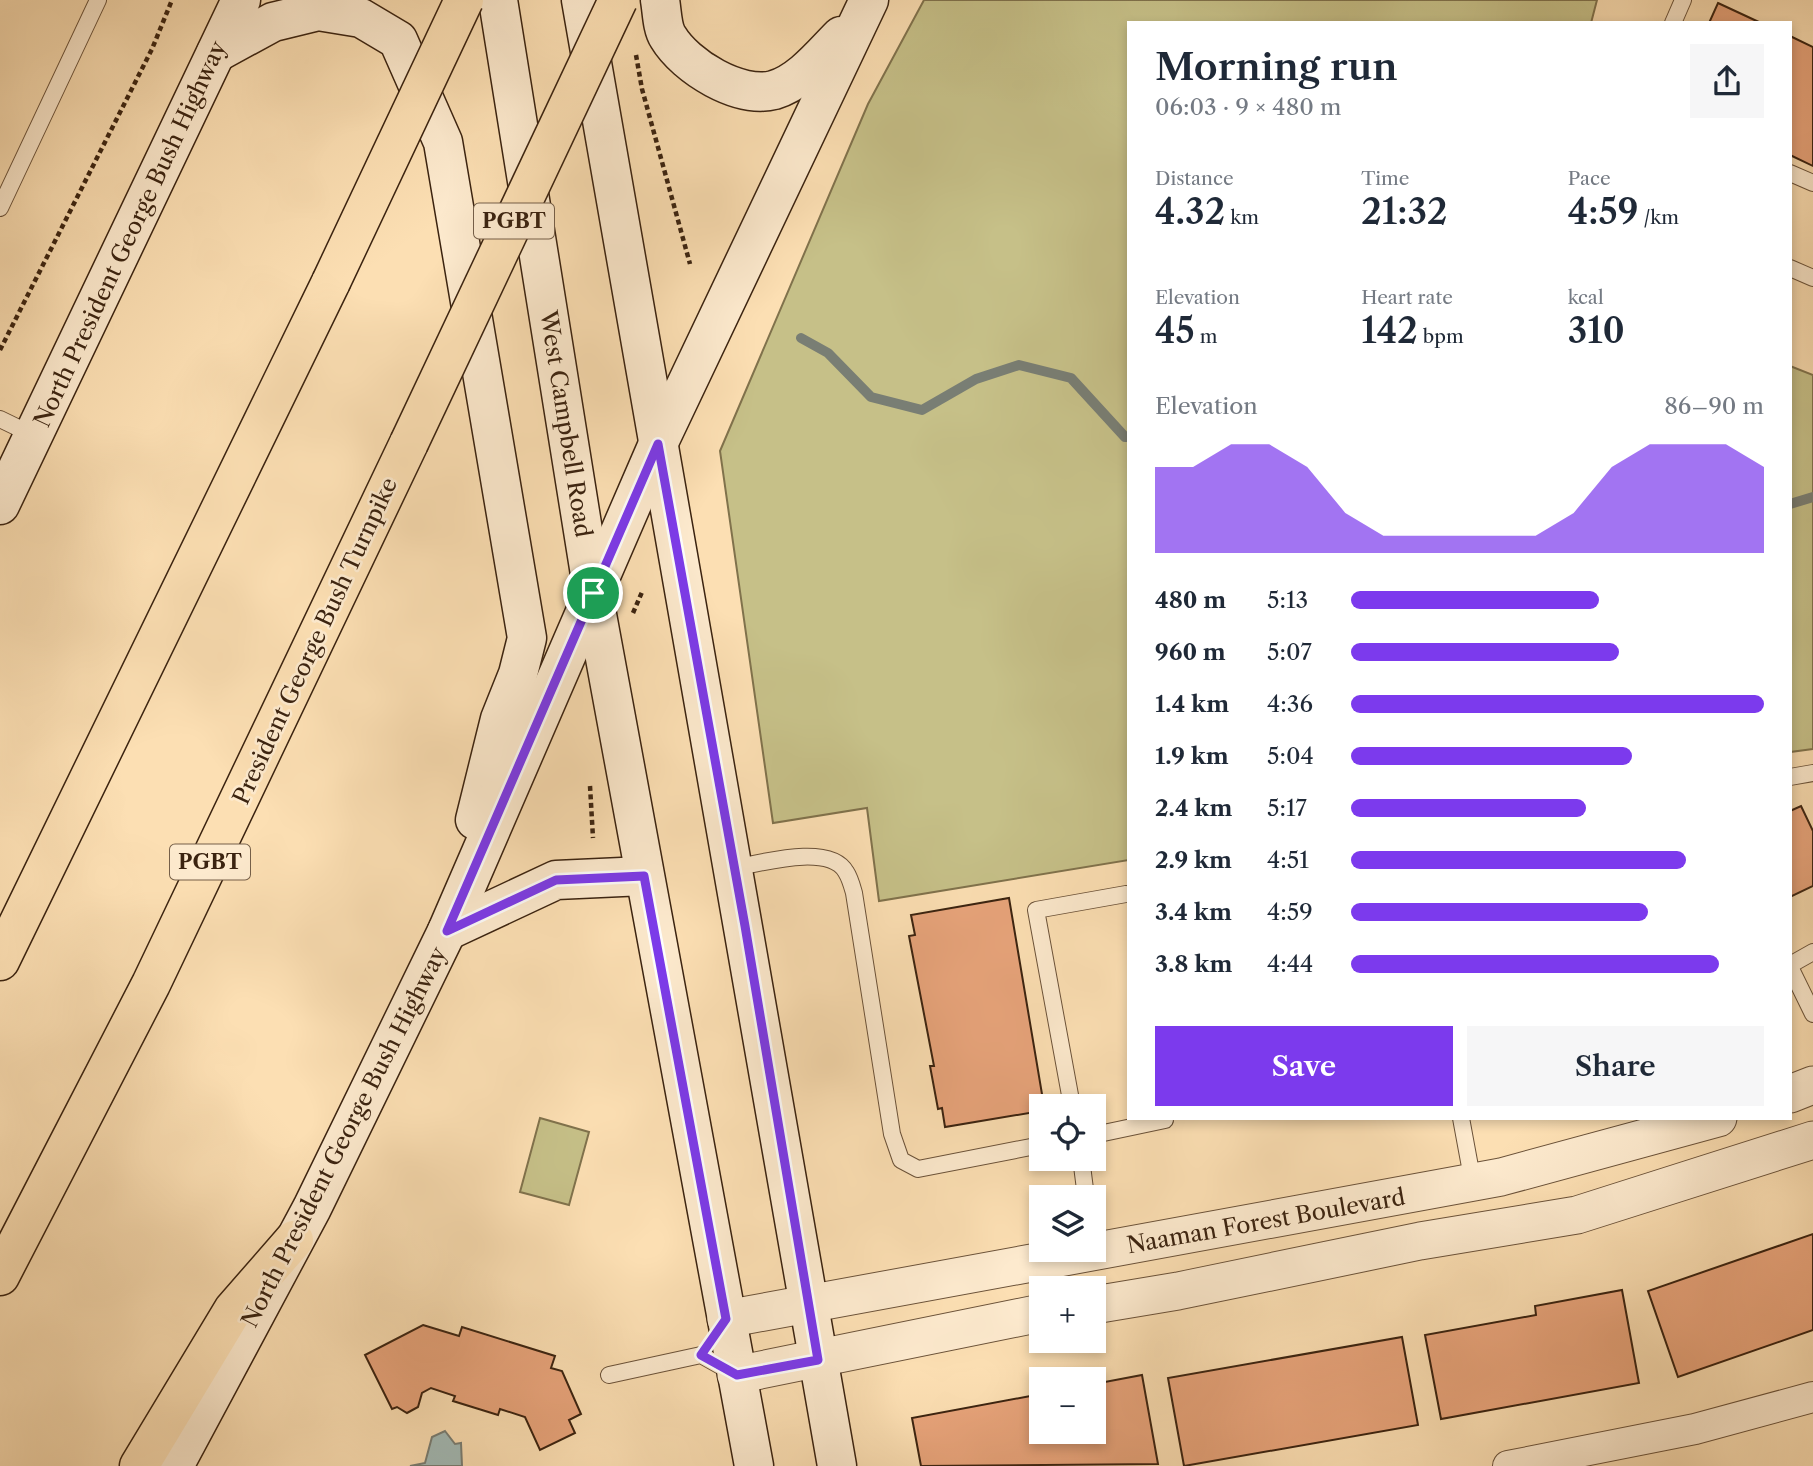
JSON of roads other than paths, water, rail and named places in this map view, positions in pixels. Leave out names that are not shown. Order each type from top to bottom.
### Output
[{"type":"highway","points":[[0,961],[331,282],[464,0]]},
{"type":"highway","name":"President George Bush Turnpike","points":[[0,1276],[157,972],[618,0]]},
{"type":"highway","points":[[139,1466],[233,1310],[294,1240]]},
{"type":"main road","name":"North President George Bush Highway","points":[[0,505],[241,0]]},
{"type":"main road","name":"West Campbell Road","points":[[498,0],[593,593],[754,1466]]},
{"type":"main road","points":[[581,0],[745,926],[807,1306],[837,1466]]},
{"type":"main road","points":[[660,0],[666,36],[709,77],[736,88],[774,90],[806,72],[866,6]]},
{"type":"main road","name":"North President George Bush Highway","points":[[174,1466],[294,1240],[447,931],[658,444],[866,6]]},
{"type":"main road","points":[[216,53],[273,22],[295,16],[317,11],[360,18],[398,40],[443,142],[527,638],[518,674],[500,719],[447,931]]},
{"type":"main road","points":[[447,931],[556,880],[644,876]]},
{"type":"street","points":[[1792,1093],[1813,1086]]},
{"type":"street","name":"Naaman Forest Boulevard","points":[[1106,1249],[1473,1183],[1710,1120]]},
{"type":"street","name":"Naaman Forest Boulevard","points":[[1106,1303],[1577,1215],[1813,1140]]},
{"type":"street","points":[[1359,1254],[1439,1216],[1466,1199],[1473,1183]]},
{"type":"street","name":"Naaman Forest Boulevard","points":[[726,1319],[1037,1262]]},
{"type":"street","points":[[737,1375],[1029,1316]]},
{"type":"street","points":[[1508,1466],[1695,1429],[1813,1397]]},
{"type":"lane","points":[[0,208],[98,0]]},
{"type":"lane","points":[[1674,21],[1683,0]]},
{"type":"lane","points":[[1792,174],[1813,183]]},
{"type":"lane","points":[[1792,269],[1813,278]]},
{"type":"lane","points":[[0,419],[34,436]]},
{"type":"lane","points":[[1792,777],[1813,773]]},
{"type":"lane","points":[[734,868],[790,858],[826,856],[846,869],[854,893],[892,1133],[901,1160],[918,1169],[1029,1147]]},
{"type":"lane","points":[[1070,1094],[1036,910],[1127,898]]},
{"type":"lane","points":[[1792,965],[1813,952]]},
{"type":"lane","points":[[1792,970],[1813,1014]]},
{"type":"lane","points":[[1106,1132],[1162,1120]]},
{"type":"lane","points":[[1461,1120],[1473,1183]]},
{"type":"lane","points":[[701,1355],[726,1319]]},
{"type":"lane","points":[[609,1375],[701,1355],[737,1375]]},
{"type":"water","points":[[445,1431],[455,1444],[461,1443],[462,1466],[410,1466],[425,1463],[432,1437]]},
{"type":"waterway","points":[[801,338],[828,353],[871,397],[922,410],[976,379],[1019,365],[1071,378],[1127,437]]},
{"type":"waterway","points":[[1792,503],[1813,497]]}]
